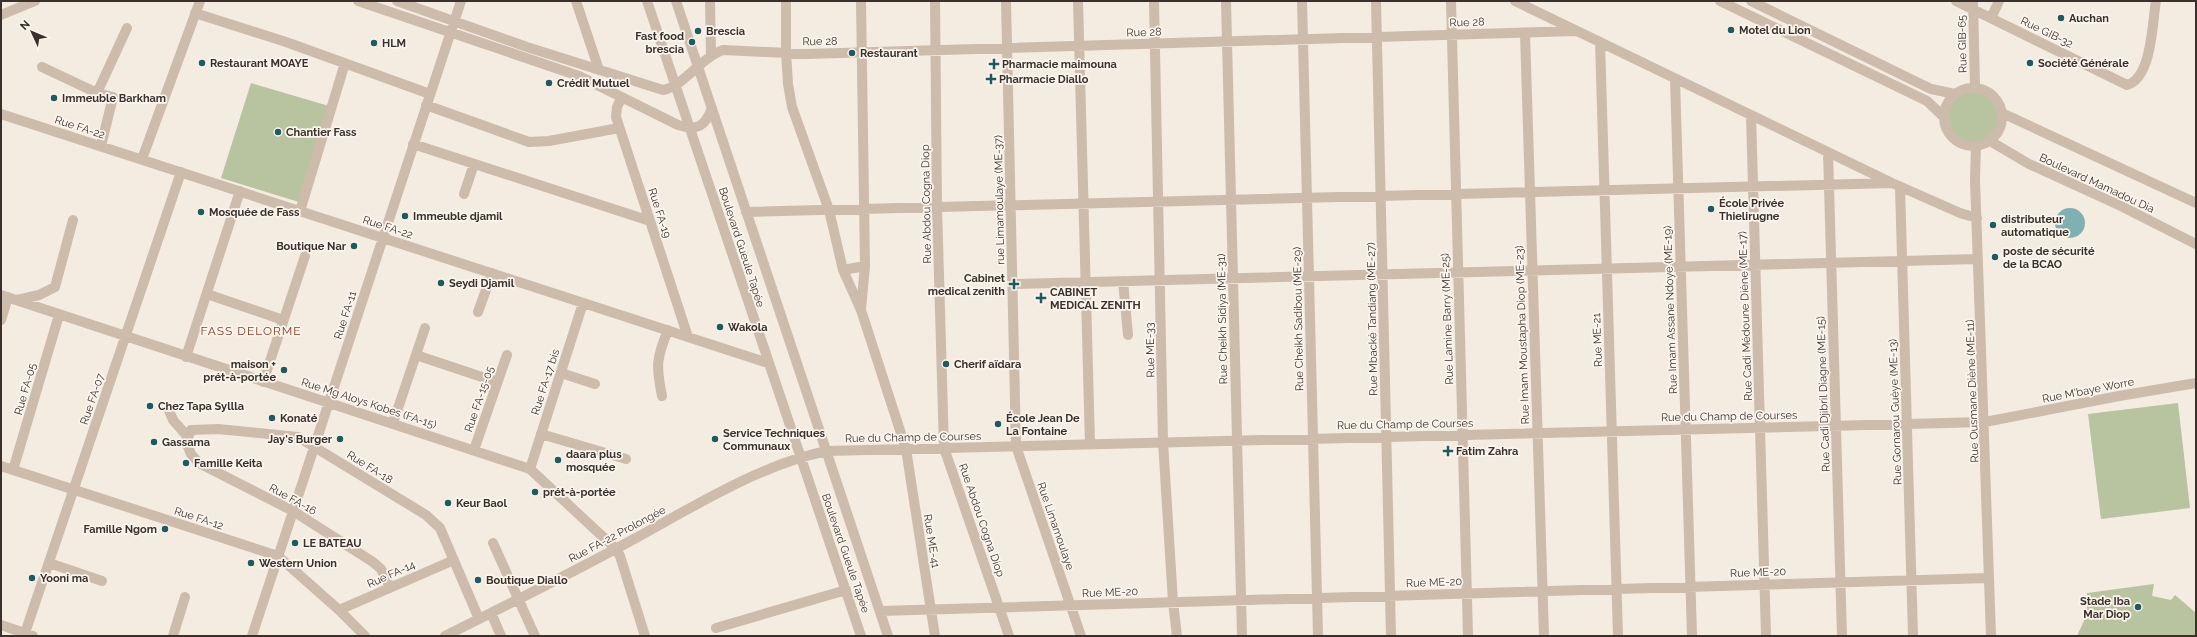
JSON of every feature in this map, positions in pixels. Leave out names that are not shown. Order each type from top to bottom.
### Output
[{"type":"street","points":[[1,15],[35,1]]},
{"type":"street","points":[[142,160],[200,1]]},
{"type":"street","points":[[358,1],[579,76],[666,120],[690,129],[697,128],[709,118],[712,108]]},
{"type":"street","points":[[397,1],[656,89],[669,89],[676,85],[711,54],[710,1]]},
{"type":"street","name":"Rue FA-11","points":[[252,636],[461,1]]},
{"type":"street","points":[[576,1],[598,70]]},
{"type":"street","name":"Boulevard Gueule Tapée","points":[[647,1],[861,636]]},
{"type":"street","name":"Boulevard Gueule Tapée","points":[[676,1],[888,636]]},
{"type":"street","name":"Rue ME-41","points":[[786,1],[786,52],[788,84],[792,107],[829,210],[843,270],[861,310],[906,449],[935,636]]},
{"type":"street","points":[[861,1],[865,266],[861,310]]},
{"type":"street","name":"Rue Abdou Cogna Diop","points":[[935,1],[937,50],[937,207],[944,448],[1009,636]]},
{"type":"street","name":"rue Limamoulaye (ME-37)","points":[[1006,1],[1016,446]]},
{"type":"street","points":[[1078,1],[1085,204],[1090,444]]},
{"type":"street","name":"Rue ME-33","points":[[1154,1],[1163,442],[1173,602],[1177,636]]},
{"type":"street","name":"Rue Cheikh Sidiya (ME-31)","points":[[1226,1],[1242,636]]},
{"type":"street","name":"Rue Cheikh Sadibou (ME-29)","points":[[1302,1],[1318,636]]},
{"type":"street","name":"Rue Mbacké Tandiang (ME-27)","points":[[1376,1],[1392,636]]},
{"type":"street","name":"Rue Lamine Barry (ME-25)","points":[[1451,1],[1468,636]]},
{"type":"street","points":[[1514,1],[1896,185],[1960,213],[1977,218]]},
{"type":"street","points":[[1720,1],[1927,102],[1944,115]]},
{"type":"street","points":[[1751,1],[1931,89],[1955,94]]},
{"type":"street","name":"Rue GIB-32","points":[[1956,1],[1974,6],[1991,18],[2127,85],[2136,81],[2145,66],[2156,1]]},
{"type":"street","points":[[1991,18],[1999,1]]},
{"type":"street","name":"Rue GIB-65","points":[[1974,6],[1975,87]]},
{"type":"street","points":[[195,13],[286,42],[430,94]]},
{"type":"street","points":[[97,93],[127,28]]},
{"type":"street","name":"Rue 28","points":[[711,54],[722,50],[862,52],[1577,31]]},
{"type":"street","name":"Rue Imam Moustapha Diop (ME-23)","points":[[1525,33],[1544,636]]},
{"type":"street","name":"Rue ME-21","points":[[1600,42],[1618,636]]},
{"type":"street","points":[[300,211],[345,63]]},
{"type":"street","points":[[42,67],[97,93],[113,97],[101,146]]},
{"type":"street","name":"Rue Imam Assane Ndoye (ME-19)","points":[[1675,79],[1687,429],[1692,636]]},
{"type":"street","points":[[1975,87],[1989,92],[1995,97],[2002,113],[2000,129],[1990,141],[1976,146],[1964,145],[1953,138],[1946,128],[1944,115],[1948,102],[1955,94],[1965,88],[1975,87]]},
{"type":"street","name":"Rue FA-19","points":[[622,97],[615,113],[619,128],[688,337]]},
{"type":"street","points":[[426,105],[529,142],[549,141],[619,128]]},
{"type":"street","name":"Boulevard Mamadou Dia","points":[[2002,113],[2196,203]]},
{"type":"street","name":"Rue FA-22","points":[[1,114],[768,363]]},
{"type":"street","name":"Rue Cadi Médoune Diène (ME-17)","points":[[1751,115],[1766,636]]},
{"type":"street","name":"Boulevard Mamadou Dia","points":[[1990,141],[2028,164],[2121,206],[2196,244]]},
{"type":"street","points":[[413,144],[650,221]]},
{"type":"street","name":"Rue Ousmane Diène (ME-11)","points":[[1976,146],[1978,259],[1985,422],[1991,636]]},
{"type":"street","name":"Rue Cadi Djibril Diagne (ME-15)","points":[[1828,152],[1842,636]]},
{"type":"street","points":[[464,194],[474,164]]},
{"type":"street","name":"Rue FA-07","points":[[29,635],[49,563],[181,172]]},
{"type":"street","points":[[746,212],[1753,186],[1896,185]]},
{"type":"street","name":"Rue Gornarou Guèye (ME-13)","points":[[1896,185],[1903,261],[1913,636]]},
{"type":"street","points":[[186,357],[240,191]]},
{"type":"street","points":[[1,320],[9,298],[39,295],[55,288],[73,220]]},
{"type":"street","points":[[263,382],[305,256]]},
{"type":"street","points":[[1012,284],[1978,259]]},
{"type":"street","points":[[843,270],[865,266]]},
{"type":"street","points":[[478,312],[492,273]]},
{"type":"street","points":[[1123,282],[1128,335]]},
{"type":"street","points":[[207,294],[284,320]]},
{"type":"street","name":"Rue Mg Aloys Kobes (FA-15)","points":[[9,298],[328,404],[393,423],[530,469],[616,549],[620,556],[645,636]]},
{"type":"street","name":"Rue FA-17 bis","points":[[530,469],[583,303]]},
{"type":"street","name":"Rue FA-05","points":[[13,470],[59,315]]},
{"type":"street","points":[[393,423],[425,328]]},
{"type":"street","points":[[662,396],[656,370],[661,348],[668,330]]},
{"type":"street","points":[[416,355],[498,382]]},
{"type":"street","name":"Rue FA-15-05","points":[[474,450],[507,355]]},
{"type":"street","points":[[561,372],[595,384]]},
{"type":"street","name":"Rue M'baye Worre","points":[[1985,422],[2119,396],[2196,383]]},
{"type":"street","points":[[168,408],[173,420],[187,436]]},
{"type":"street","name":"Rue du Champ de Courses","points":[[827,451],[1985,422]]},
{"type":"street","name":"Rue FA-18","points":[[187,436],[191,430],[218,429],[298,436],[434,521],[440,528],[479,619]]},
{"type":"street","points":[[541,434],[626,459]]},
{"type":"street","name":"Rue FA-16","points":[[187,436],[186,442],[191,454],[199,464],[293,512],[373,562],[381,569],[390,588]]},
{"type":"street","name":"Rue Limamoulaye","points":[[1016,446],[1081,636]]},
{"type":"street","points":[[801,456],[827,451]]},
{"type":"street","name":"Rue FA-22 Prolongée","points":[[445,636],[616,549],[720,492],[801,456]]},
{"type":"street","name":"Rue FA-12","points":[[1,466],[278,556],[339,610],[365,636]]},
{"type":"street","points":[[493,542],[535,636]]},
{"type":"street","name":"Rue FA-14","points":[[339,610],[454,560]]},
{"type":"street","points":[[49,563],[102,581]]},
{"type":"street","name":"Rue ME-20","points":[[880,611],[1989,578]]},
{"type":"street","points":[[716,628],[846,590]]},
{"type":"street","points":[[173,636],[185,597]]},
{"type":"street","points":[[491,613],[501,636]]},
{"type":"street","points":[[1,625],[29,635]]},
{"type":"green space","name":"Chantier Fass","points":[[251,83],[329,106],[299,202],[221,178]]},
{"type":"green space","points":[[1967,91],[1977,91],[1991,98],[1998,112],[1998,122],[1991,136],[1977,143],[1967,143],[1957,139],[1950,132],[1946,122],[1946,112],[1950,102],[1957,95]]},
{"type":"green space","points":[[2178,403],[2190,508],[2101,519],[2088,414]]},
{"type":"green space","name":"Stade Iba Mar Diop","points":[[2154,584],[2152,596],[2171,600],[2175,595],[2196,613],[2196,636],[2077,636],[2087,614],[2087,593]]},
{"type":"water","points":[[2070,208],[2076,209],[2084,217],[2084,229],[2076,237],[2070,238],[2064,237],[2056,229],[2055,223],[2056,217],[2064,209]]},
{"type":"place","name":"Auchan","points":[[2061,18]]},
{"type":"place","name":"Motel du Lion","points":[[1731,30]]},
{"type":"place","name":"Brescia","points":[[698,31]]},
{"type":"place","name":"Fast food brescia","points":[[692,42]]},
{"type":"place","name":"HLM","points":[[374,43]]},
{"type":"place","name":"Restaurant","points":[[852,53]]},
{"type":"place","name":"Restaurant MOAYE","points":[[202,63]]},
{"type":"place","name":"Société Générale","points":[[2030,63]]},
{"type":"place","name":"Pharmacie maimouna","points":[[994,64]]},
{"type":"place","name":"Pharmacie Diallo","points":[[991,79]]},
{"type":"place","name":"Crédit Mutuel","points":[[549,83]]},
{"type":"place","name":"Immeuble Barkham","points":[[54,98]]},
{"type":"place","name":"Chantier Fass","points":[[278,132]]},
{"type":"place","name":"École Privée Thielirugne","points":[[1711,209]]},
{"type":"place","name":"Mosquée de Fass","points":[[201,212]]},
{"type":"place","name":"Immeuble djamil","points":[[405,216]]},
{"type":"place","name":"distributeur automatique","points":[[1993,225]]},
{"type":"place","name":"Boutique Nar","points":[[354,246]]},
{"type":"place","name":"poste de sécurité de la BCAO","points":[[1995,257]]},
{"type":"place","name":"Seydi Djamil","points":[[441,283]]},
{"type":"place","name":"Cabinet medical zenith","points":[[1014,284]]},
{"type":"place","name":"CABINET MEDICAL ZENITH","points":[[1041,298]]},
{"type":"place","name":"Wakola","points":[[720,327]]},
{"type":"place","name":"Cherif aïdara","points":[[946,364]]},
{"type":"place","name":"maison + prét-à-portée","points":[[284,370]]},
{"type":"place","name":"Chez Tapa Syllla","points":[[150,406]]},
{"type":"place","name":"Konaté","points":[[272,418]]},
{"type":"place","name":"École Jean De La Fontaine","points":[[998,424]]},
{"type":"place","name":"Jay's Burger","points":[[340,439]]},
{"type":"place","name":"Service Techniques Communaux","points":[[715,439]]},
{"type":"place","name":"Gassama","points":[[154,442]]},
{"type":"place","name":"Fatim Zahra","points":[[1448,451]]},
{"type":"place","name":"daara plus mosquée","points":[[558,460]]},
{"type":"place","name":"Famille Keita","points":[[186,463]]},
{"type":"place","name":"prét-à-portée","points":[[535,492]]},
{"type":"place","name":"Keur Baol","points":[[448,503]]},
{"type":"place","name":"Famille Ngom","points":[[165,529]]},
{"type":"place","name":"LE BATEAU","points":[[295,543]]},
{"type":"place","name":"Western Union","points":[[251,563]]},
{"type":"place","name":"Yooni ma","points":[[32,578]]},
{"type":"place","name":"Boutique Diallo","points":[[478,580]]},
{"type":"place","name":"Stade Iba Mar Diop","points":[[2138,607]]},
{"type":"district","name":"FASS DELORME","points":[[251,331]]}]
